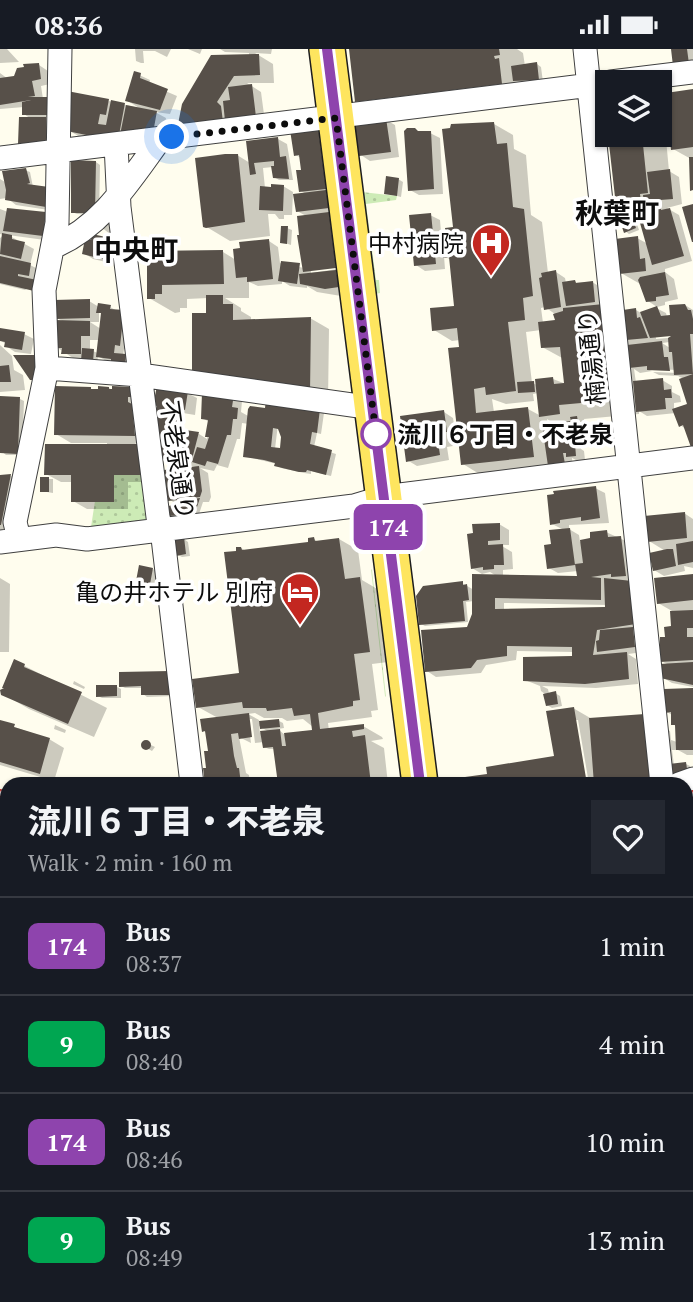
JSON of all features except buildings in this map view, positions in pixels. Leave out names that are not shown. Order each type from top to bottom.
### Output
[{"type":"main road","points":[[327,49],[419,777]]},
{"type":"street","points":[[60,49],[57,223],[44,290],[47,368],[10,541],[56,535],[87,539],[354,506],[384,497],[693,458]]},
{"type":"street","name":"楠湯通り","points":[[585,49],[596,70]]},
{"type":"street","points":[[672,75],[693,72]]},
{"type":"street","points":[[0,158],[595,84]]},
{"type":"street","points":[[52,247],[70,240],[99,218],[118,197],[161,138]]},
{"type":"street","name":"不老泉通り","points":[[116,143],[118,197],[191,777]]},
{"type":"street","name":"楠湯通り","points":[[607,147],[629,465],[661,777]]},
{"type":"street","points":[[47,368],[140,375],[373,408]]},
{"type":"green space","points":[[362,192],[397,196],[396,200],[366,204],[376,280],[379,280],[380,293],[375,294]]},
{"type":"green space","points":[[114,475],[145,475],[151,521],[91,527],[95,501],[114,501]]},
{"type":"green space","points":[[372,570],[386,697],[385,696]]},
{"type":"bus line","name":"174","points":[[327,49],[419,777]]},
{"type":"place","name":"中村病院","points":[[491,277]]},
{"type":"place","name":"流川６丁目・不老泉","points":[[376,434]]},
{"type":"place","name":"亀の井ホテル 別府","points":[[300,626]]},
{"type":"district","name":"秋葉町","points":[[617,212]]},
{"type":"district","name":"中央町","points":[[136,249]]},
{"type":"route","points":[[172,137],[336,118],[376,434]]}]
